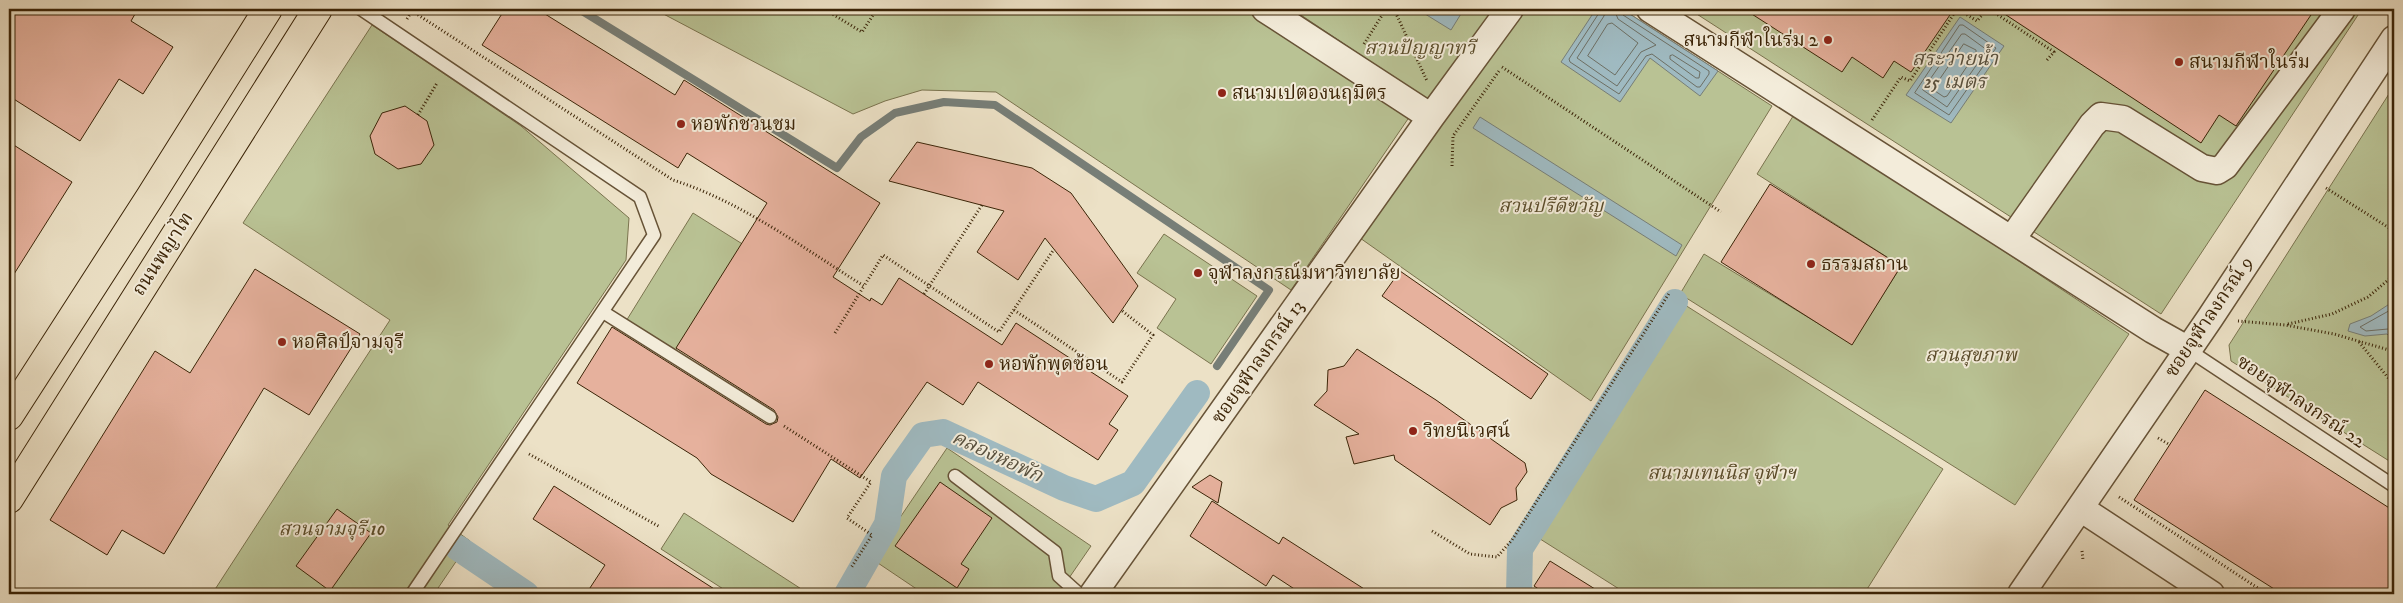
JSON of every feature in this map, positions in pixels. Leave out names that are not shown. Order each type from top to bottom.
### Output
[{"type":"main road","points":[[9,416],[268,9]]},
{"type":"main road","name":"ถนนพญาไท","points":[[9,498],[318,9]]},
{"type":"street","points":[[1265,9],[1351,65],[1436,110]]},
{"type":"street","name":"ซอยจุฬาลงกรณ์ 13","points":[[1093,594],[1436,110],[1510,9]]},
{"type":"street","points":[[1650,9],[2153,330],[2187,349]]},
{"type":"street","points":[[2012,239],[2092,125],[2101,116],[2123,118],[2202,168],[2217,171],[2225,166],[2342,9]]},
{"type":"street","name":"ซอยจุฬาลงกรณ์ 9","points":[[2021,594],[2210,318],[2394,39]]},
{"type":"street","points":[[2080,508],[2211,594]]},
{"type":"lane","points":[[360,9],[640,197],[654,235],[412,594]]},
{"type":"lane","points":[[603,312],[770,417]]},
{"type":"lane","name":"ซอยจุฬาลงกรณ์ 22","points":[[2187,349],[2394,486]]},
{"type":"lane","points":[[955,476],[1055,552],[1059,576],[1079,594]]},
{"type":"path","points":[[824,9],[862,32],[877,9]]},
{"type":"path","points":[[1351,65],[1386,9]]},
{"type":"path","points":[[1394,9],[1436,110]]},
{"type":"path","points":[[1871,122],[1900,77],[1910,81],[1958,9],[1977,21],[1988,9],[2054,52],[2046,61]]},
{"type":"path","points":[[412,11],[673,180],[701,189],[760,220],[864,286]]},
{"type":"path","points":[[1502,67],[1721,212]]},
{"type":"path","points":[[2304,174],[2394,231]]},
{"type":"path","points":[[924,294],[982,205]]},
{"type":"path","points":[[834,333],[883,255],[999,332],[1054,249]]},
{"type":"path","points":[[2285,325],[2332,314],[2368,297],[2394,275]]},
{"type":"path","points":[[1432,531],[1470,554],[1497,558],[1512,540],[1670,292]]},
{"type":"path","points":[[1014,310],[1122,382],[1153,335],[1121,310]]},
{"type":"path","points":[[2210,318],[2285,325],[2334,334],[2388,350],[2394,355]]},
{"type":"path","points":[[2359,341],[2394,384]]},
{"type":"path","points":[[2388,350],[2394,346]]},
{"type":"path","points":[[770,417],[871,482],[847,518],[872,535],[851,568]]},
{"type":"path","points":[[2154,436],[2170,445]]},
{"type":"path","points":[[513,444],[660,526]]},
{"type":"path","points":[[2114,494],[2267,594]]},
{"type":"green space","points":[[654,9],[1246,9],[1410,116],[1291,290],[996,92],[922,90],[885,101],[853,114]]},
{"type":"green space","name":"สวนปัญญาทวี","points":[[1292,9],[1495,9],[1431,102]]},
{"type":"green space","name":"สวนปรีดีขวัญ","points":[[1523,9],[1622,9],[1772,106],[1591,401],[1360,238]]},
{"type":"green space","points":[[1689,9],[2362,9],[2161,314]]},
{"type":"green space","name":"สวนจามจุรี 10","points":[[372,25],[521,126],[629,218],[626,260],[448,525],[470,541],[434,594],[212,594],[390,320],[243,223]]},
{"type":"green space","points":[[2394,86],[2394,464],[2231,361],[2229,345]]},
{"type":"green space","name":"สวนสุขภาพ","points":[[1795,113],[2129,334],[2015,505],[1680,294],[1704,254],[1852,344],[1901,266],[1757,174]]},
{"type":"green space","points":[[693,213],[744,245],[671,357],[623,326]]},
{"type":"green space","points":[[1164,234],[1257,296],[1211,364],[1157,328],[1176,299],[1137,273]]},
{"type":"green space","name":"สนามเทนนิส จุฬาฯ","points":[[1685,305],[1943,469],[1864,594],[1627,594],[1537,537]]},
{"type":"green space","points":[[947,448],[1091,546],[1058,594],[924,594],[872,559]]},
{"type":"green space","points":[[684,513],[809,594],[731,594],[661,549]]},
{"type":"water","points":[[1417,9],[1464,9],[1451,30]]},
{"type":"water","points":[[1596,9],[1622,9],[1718,71],[1700,96],[1650,58],[1620,102],[1561,62]]},
{"type":"water","name":"สระว่ายน้ำ 25 เมตร","points":[[1960,17],[2004,46],[1951,123],[1906,95]]},
{"type":"water","points":[[1480,117],[1682,245],[1676,256],[1473,128]]},
{"type":"water","points":[[2394,301],[2394,341],[2387,334],[2365,336],[2348,331],[2350,324],[2371,316]]},
{"type":"building","points":[[18,9],[138,9],[131,21],[173,47],[143,94],[119,79],[80,141],[9,96],[9,23]]},
{"type":"building","points":[[505,9],[537,9],[675,95],[684,80],[880,203],[833,277],[870,301],[871,298],[882,305],[899,278],[1002,345],[1016,323],[1128,396],[1109,424],[1118,430],[1098,460],[978,382],[963,405],[927,382],[860,478],[831,459],[793,522],[711,474],[697,458],[577,383],[612,327],[766,424],[770,425],[777,422],[778,417],[774,410],[676,348],[767,203],[687,153],[678,168],[482,45]]},
{"type":"building","points":[[1744,9],[1954,9],[1911,72],[1894,61],[1883,78],[1852,57],[1842,72]]},
{"type":"building","name":"สนามกีฬาในร่ม","points":[[1997,9],[2315,9],[2236,126],[2219,115],[2201,143]]},
{"type":"building","points":[[405,106],[427,121],[434,145],[421,164],[398,169],[375,154],[370,136],[382,113]]},
{"type":"building","points":[[9,142],[72,182],[9,282]]},
{"type":"building","points":[[917,142],[1032,168],[1071,193],[1138,286],[1113,323],[1045,238],[1018,280],[977,252],[1004,211],[889,181]]},
{"type":"building","name":"ธรรมสถาน","points":[[1770,184],[1901,266],[1852,345],[1721,262]]},
{"type":"building","points":[[255,269],[360,334],[309,415],[264,388],[164,554],[122,530],[107,555],[50,520],[155,351],[190,373]]},
{"type":"building","points":[[1400,271],[1548,374],[1531,399],[1382,296]]},
{"type":"building","name":"วิทยนิเวศน์","points":[[1357,349],[1436,400],[1525,463],[1527,472],[1516,488],[1517,500],[1501,508],[1490,525],[1395,460],[1394,455],[1354,464],[1346,437],[1359,434],[1314,405],[1327,391],[1328,370],[1344,366]]},
{"type":"building","points":[[2205,390],[2394,511],[2394,594],[2282,594],[2134,500]]},
{"type":"building","points":[[1210,475],[1222,482],[1218,503],[1192,487]]},
{"type":"building","points":[[940,482],[992,518],[961,564],[969,569],[957,588],[895,546]]},
{"type":"building","points":[[554,486],[722,594],[586,594],[605,565],[533,519]]},
{"type":"building","points":[[1212,501],[1279,544],[1283,537],[1372,594],[1302,594],[1273,575],[1266,586],[1190,536]]},
{"type":"building","points":[[337,509],[371,533],[330,591],[296,566]]},
{"type":"building","points":[[1550,561],[1603,594],[1546,594],[1534,586]]},
{"type":"waterway","points":[[579,9],[837,168],[861,137],[895,113],[944,102],[995,105],[1269,290],[1217,366]]},
{"type":"waterway","points":[[1519,594],[1520,549],[1675,302]]},
{"type":"waterway","name":"คลองหอพัก","points":[[847,594],[887,524],[894,476],[923,435],[943,432],[1064,488],[1096,499],[1133,483],[1197,393]]},
{"type":"waterway","name":"คลองหอพัก","points":[[458,548],[526,594]]},
{"type":"place","name":"สนามกีฬาในร่ม 2","points":[[1828,40]]},
{"type":"place","name":"สนามกีฬาในร่ม","points":[[2179,62]]},
{"type":"place","name":"สนามเปตองนฤมิตร","points":[[1222,93]]},
{"type":"place","name":"หอพักชวนชม","points":[[681,124]]},
{"type":"place","name":"ธรรมสถาน","points":[[1811,264]]},
{"type":"place","name":"จุฬาลงกรณ์มหาวิทยาลัย","points":[[1198,273]]},
{"type":"place","name":"หอศิลป์จามจุรี","points":[[282,342]]},
{"type":"place","name":"หอพักพุดซ้อน","points":[[989,364]]},
{"type":"place","name":"วิทยนิเวศน์","points":[[1413,431]]}]
